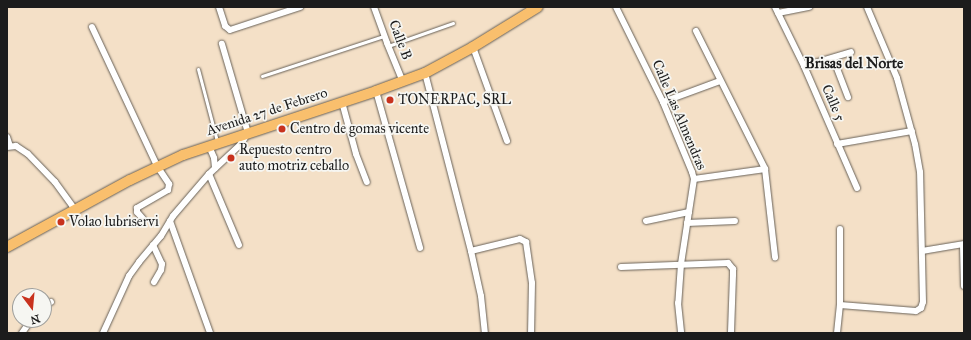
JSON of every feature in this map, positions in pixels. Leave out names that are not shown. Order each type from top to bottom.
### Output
[{"type":"main road","name":"Avenida 27 de Febrero","points":[[7,247],[158,166],[213,144],[376,92],[425,73],[473,47],[527,10],[538,7]]},
{"type":"street","points":[[218,7],[223,23],[228,29],[234,29],[300,7]]},
{"type":"street","name":"Calle B","points":[[374,7],[403,82]]},
{"type":"street","name":"Calle Las Almendras","points":[[616,7],[663,102],[694,179],[681,264],[678,302],[681,333]]},
{"type":"street","points":[[776,10],[809,7]]},
{"type":"street","points":[[840,306],[919,311],[923,302],[920,172],[912,131],[897,78],[867,7]]},
{"type":"street","name":"Calle 5","points":[[776,10],[804,66],[857,188]]},
{"type":"street","points":[[92,27],[158,166],[170,187],[168,190],[137,208],[137,212],[143,219]]},
{"type":"street","points":[[696,31],[765,169],[775,257]]},
{"type":"street","points":[[103,333],[129,276],[170,221],[209,174],[241,144],[248,133],[222,44]]},
{"type":"street","points":[[473,47],[507,141]]},
{"type":"street","points":[[804,66],[851,52]]},
{"type":"street","points":[[833,58],[848,97]]},
{"type":"street","points":[[425,73],[471,251],[481,296],[485,333]]},
{"type":"street","points":[[663,102],[720,81]]},
{"type":"street","points":[[376,92],[420,248]]},
{"type":"street","points":[[342,102],[356,154],[367,182]]},
{"type":"street","points":[[837,144],[912,131]]},
{"type":"street","points":[[7,137],[9,147],[16,146],[28,154],[55,182],[75,210]]},
{"type":"street","points":[[213,144],[215,168]]},
{"type":"street","points":[[694,179],[765,169]]},
{"type":"street","points":[[209,174],[239,245]]},
{"type":"street","points":[[646,221],[689,212]]},
{"type":"street","points":[[170,221],[210,333]]},
{"type":"street","points":[[687,223],[735,221]]},
{"type":"street","points":[[837,333],[840,306],[840,229]]},
{"type":"street","points":[[471,251],[520,239],[526,242],[532,283],[531,333]]},
{"type":"street","points":[[922,251],[963,244],[964,286]]},
{"type":"street","points":[[153,245],[162,264],[161,270],[154,282]]},
{"type":"street","points":[[621,267],[728,263],[733,269],[732,333]]},
{"type":"lane","points":[[388,46],[453,23]]},
{"type":"lane","points":[[262,76],[384,36]]},
{"type":"lane","points":[[198,68],[213,144]]},
{"type":"place","name":"TONERPAC, SRL","points":[[390,100]]},
{"type":"place","name":"Centro de gomas vicente","points":[[282,129]]},
{"type":"place","name":"Repuesto centro auto motriz ceballo","points":[[231,158]]},
{"type":"place","name":"Volao lubriservi","points":[[61,222]]},
{"type":"district","name":"Brisas del Norte","points":[[854,64]]}]
